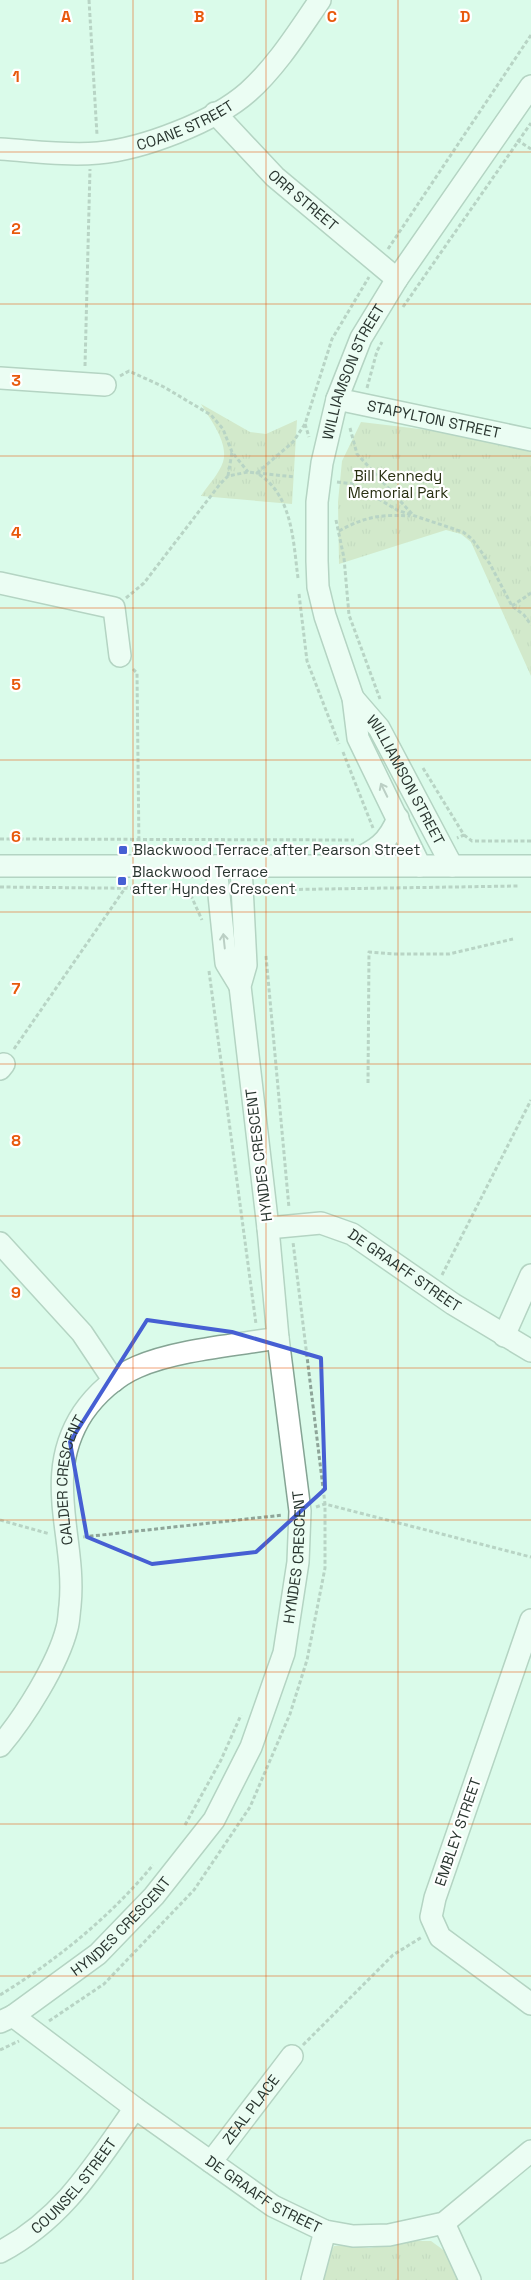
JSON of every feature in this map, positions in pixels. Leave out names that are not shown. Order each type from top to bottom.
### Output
[{"type":"street","name":"COANE STREET","points":[[0,149],[94,154],[125,149],[193,125],[247,93],[281,57],[320,0]]},
{"type":"street","name":"WILLIAMSON STREET","points":[[420,866],[358,738],[354,698],[325,616],[318,587],[316,560],[317,502],[322,463],[337,399],[361,338],[397,279],[531,86]]},
{"type":"street","name":"ORR STREET","points":[[215,113],[275,177],[397,279]]},
{"type":"street","points":[[0,378],[95,384]]},
{"type":"street","name":"STAPYLTON STREET","points":[[337,399],[531,440]]},
{"type":"street","points":[[0,583],[114,608],[120,656]]},
{"type":"street","name":"WILLIAMSON STREET","points":[[354,698],[379,728],[452,866]]},
{"type":"street","points":[[343,866],[372,852],[388,838],[398,818]]},
{"type":"street","points":[[0,866],[531,866]]},
{"type":"street","name":"HYNDES CRESCENT","points":[[216,866],[226,963],[240,986]]},
{"type":"street","name":"HYNDES CRESCENT","points":[[7,2019],[98,1954],[154,1896],[214,1820],[251,1748],[284,1653],[298,1562],[300,1511],[268,1340],[268,1228],[240,986],[246,964],[251,889],[241,866]]},
{"type":"street","name":"DE GRAAFF STREET","points":[[268,1228],[321,1223],[352,1234],[434,1291],[531,1351]]},
{"type":"street","points":[[0,1243],[82,1333],[114,1381]]},
{"type":"street","points":[[504,1336],[531,1274]]},
{"type":"street","name":"CALDER CRESCENT","points":[[0,1746],[33,1699],[55,1658],[68,1628],[72,1589],[61,1479],[64,1457],[79,1419],[88,1406],[114,1381],[134,1368],[154,1360],[268,1340]]},
{"type":"street","name":"EMBLEY STREET","points":[[436,1929],[430,1917],[435,1898],[531,1620]]},
{"type":"street","points":[[436,1929],[440,1937],[531,2004]]},
{"type":"street","name":"DE GRAAFF STREET","points":[[7,2019],[273,2206],[325,2232],[354,2236],[389,2235],[444,2223],[531,2151]]},
{"type":"street","name":"ZEAL PLACE","points":[[211,2162],[292,2056]]},
{"type":"street","name":"COUNSEL STREET","points":[[0,2252],[38,2228],[79,2188],[135,2108]]},
{"type":"street","points":[[444,2223],[470,2280]]},
{"type":"street","points":[[312,2280],[325,2232]]},
{"type":"path","points":[[89,0],[94,154],[95,384],[129,371],[164,387],[211,415],[222,429],[232,452],[248,472]]},
{"type":"path","points":[[257,473],[294,442],[305,424],[332,339],[356,297],[531,35]]},
{"type":"path","points":[[400,312],[531,123]]},
{"type":"path","points":[[346,436],[350,428]]},
{"type":"path","points":[[228,476],[232,452]]},
{"type":"path","points":[[114,608],[144,583],[228,476],[248,472],[295,478]]},
{"type":"path","points":[[257,473],[269,480],[290,516],[298,579]]},
{"type":"path","points":[[334,476],[334,483],[354,484],[397,510],[463,532],[472,538],[490,564],[512,606],[524,615],[531,625]]},
{"type":"path","points":[[339,531],[360,520],[395,515],[414,516]]},
{"type":"path","points":[[335,516],[344,558],[349,615],[376,693],[381,701]]},
{"type":"path","points":[[299,588],[307,661],[376,837],[388,838]]},
{"type":"path","points":[[512,606],[531,593]]},
{"type":"path","points":[[418,760],[464,835],[472,842],[531,841]]},
{"type":"path","points":[[437,838],[456,838],[464,835]]},
{"type":"path","points":[[0,839],[358,840]]},
{"type":"path","points":[[251,889],[522,886]]},
{"type":"path","points":[[0,887],[218,889]]},
{"type":"path","points":[[188,889],[196,904],[203,929]]},
{"type":"path","points":[[251,889],[261,899]]},
{"type":"path","points":[[368,1083],[369,952],[439,954],[513,939]]},
{"type":"path","points":[[265,947],[291,1226],[325,1504],[531,1557]]},
{"type":"path","points":[[393,954],[393,961]]},
{"type":"path","points":[[439,954],[439,961]]},
{"type":"path","points":[[208,968],[268,1340]]},
{"type":"path","points":[[434,1291],[531,1100]]},
{"type":"path","points":[[279,1508],[280,1523]]},
{"type":"path","points":[[0,1520],[66,1539],[280,1516]]},
{"type":"path","points":[[182,1829],[222,1760],[243,1712]]},
{"type":"path","points":[[0,1995],[42,1970],[90,1930],[136,1886],[159,1858]]},
{"type":"path","points":[[292,2056],[393,1955],[436,1929]]},
{"type":"highlighted area","points":[[147,1320],[232,1332],[321,1358],[325,1489],[256,1552],[152,1564],[87,1537],[70,1442]]},
{"type":"green space","points":[[201,404],[250,432],[266,434],[297,420],[292,504],[201,496],[219,471],[224,455],[218,431]]},
{"type":"green space","name":"Bill Kennedy Memorial Park","points":[[361,422],[513,440],[531,446],[531,676],[471,542],[461,534],[446,530],[339,564],[338,502],[342,461]]},
{"type":"green space","points":[[410,2241],[431,2241],[446,2252],[459,2280],[322,2280],[326,2264],[334,2246],[347,2245],[369,2248]]},
{"type":"place","name":"Blackwood Terrace after Pearson Street","points":[[123,850]]},
{"type":"place","name":"Blackwood Terrace after Hyndes Crescent","points":[[122,881]]}]
